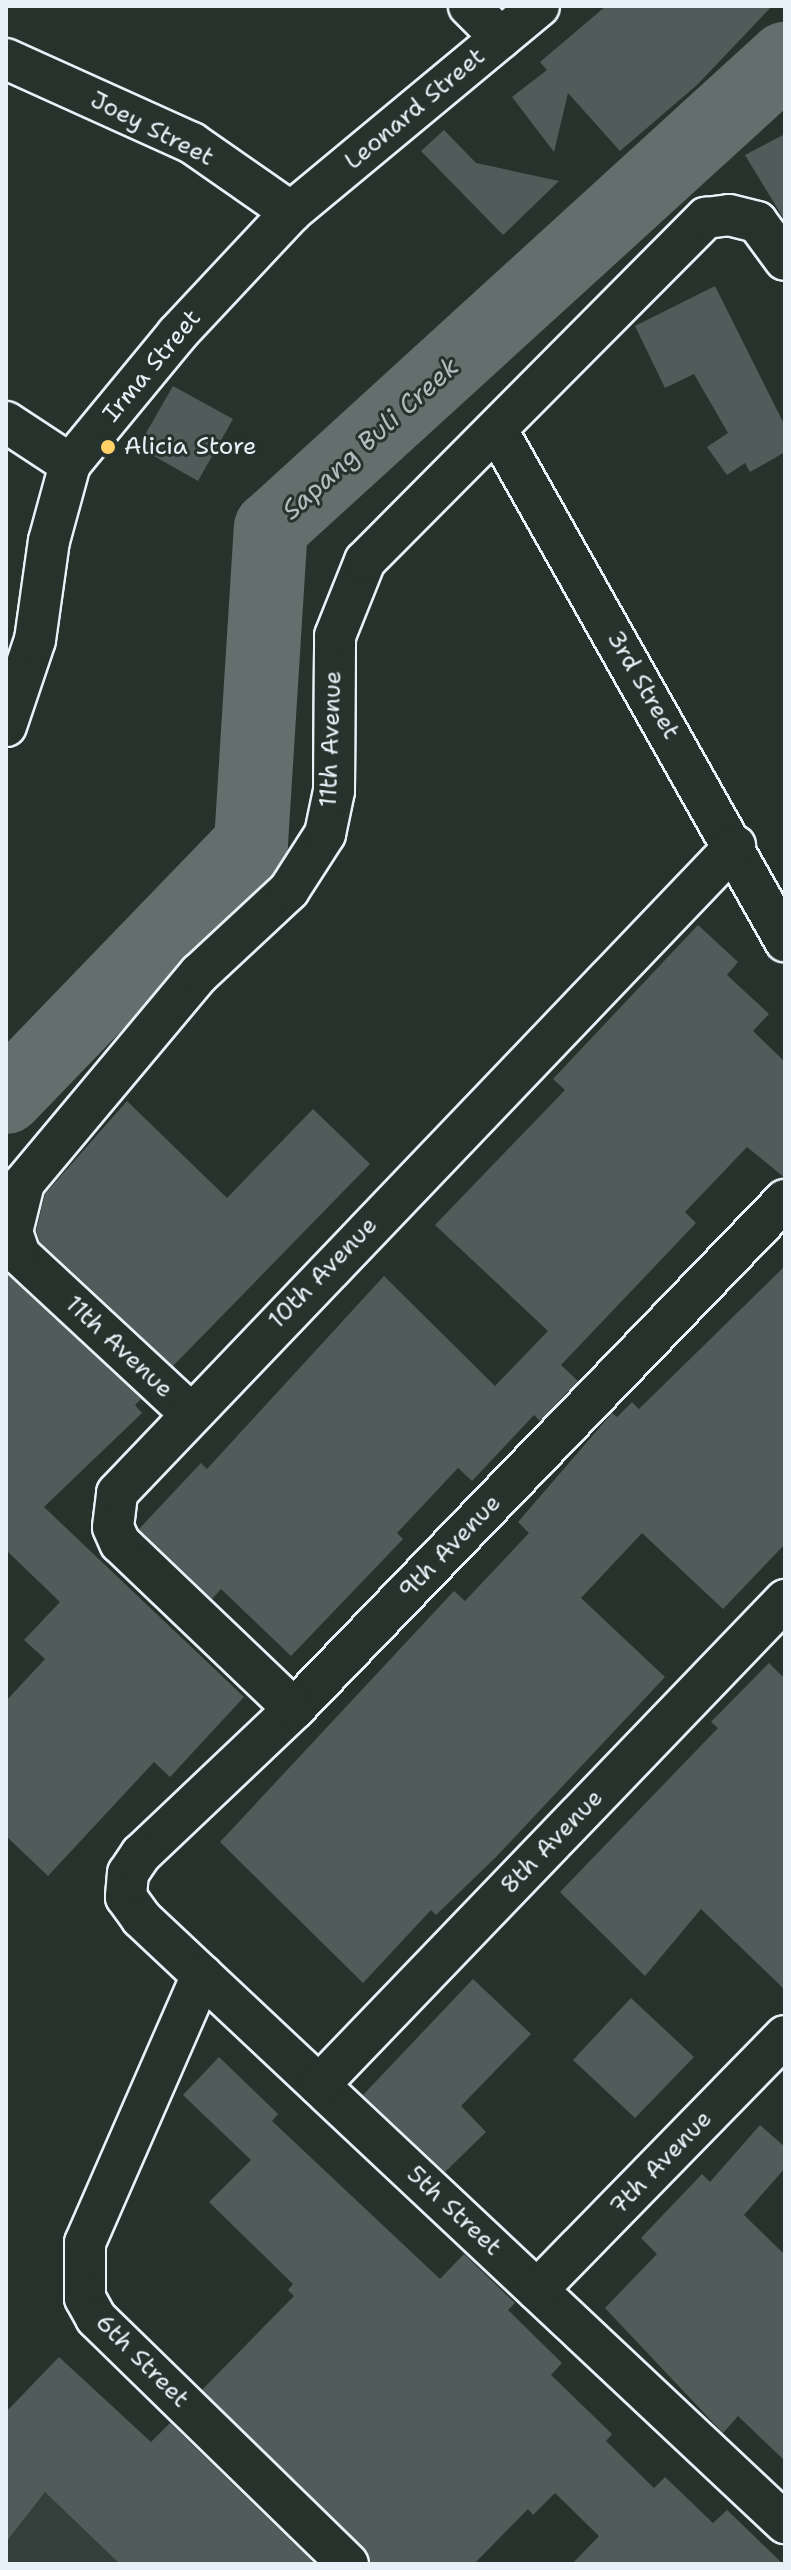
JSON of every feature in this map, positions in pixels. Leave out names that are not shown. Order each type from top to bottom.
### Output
[{"type":"street","points":[[469,6],[501,38]]},
{"type":"street","name":"Leonard Street","points":[[291,212],[539,6]]},
{"type":"street","name":"Joey Street","points":[[6,59],[192,143],[291,212]]},
{"type":"street","name":"Irma Street","points":[[6,726],[35,640],[49,541],[70,464],[177,334],[291,212]]},
{"type":"street","name":"11th Avenue","points":[[189,1412],[20,1255],[12,1232],[15,1205],[24,1183],[199,974],[289,890],[325,834],[334,791],[335,636],[365,561],[497,430],[683,234],[706,218],[729,215],[757,222],[785,260]]},
{"type":"street","points":[[6,422],[70,464]]},
{"type":"street","name":"3rd Street","points":[[497,430],[735,846],[785,941]]},
{"type":"street","name":"10th Avenue","points":[[294,1709],[134,1559],[113,1527],[117,1493],[189,1412],[735,846]]},
{"type":"street","name":"9th Avenue","points":[[126,1897],[128,1873],[141,1854],[294,1709],[785,1200]]},
{"type":"street","name":"8th Avenue","points":[[319,2085],[785,1600]]},
{"type":"street","name":"5th Street","points":[[126,1897],[202,1975],[537,2290],[779,2505]]},
{"type":"street","name":"6th Street","points":[[202,1975],[85,2243],[85,2298],[96,2318],[348,2564]]},
{"type":"street","name":"7th Avenue","points":[[537,2290],[785,2036]]},
{"type":"shaded area","points":[[6,2437],[136,2564],[6,2564]]},
{"type":"building","points":[[606,6],[772,6],[697,85],[620,151],[568,93],[554,152],[512,97],[547,70],[540,62]]},
{"type":"building","points":[[444,130],[476,163],[559,181],[503,235],[421,151]]},
{"type":"building","points":[[785,134],[785,221],[745,155]]},
{"type":"building","points":[[715,286],[785,426],[785,452],[750,472],[745,463],[727,475],[707,447],[728,433],[694,374],[665,388],[635,326]]},
{"type":"building","points":[[173,386],[233,419],[198,481],[138,447]]},
{"type":"building","points":[[698,925],[738,962],[727,975],[769,1014],[753,1031],[785,1062],[785,1178],[747,1147],[685,1212],[696,1223],[561,1365],[578,1381],[540,1421],[534,1415],[472,1481],[458,1468],[397,1533],[403,1539],[291,1656],[221,1589],[212,1599],[139,1529],[201,1463],[207,1469],[384,1276],[495,1386],[548,1331],[435,1225],[565,1090],[553,1079]]},
{"type":"building","points":[[127,1101],[227,1198],[313,1109],[370,1164],[173,1366],[40,1242],[36,1231],[45,1194]]},
{"type":"building","points":[[785,1266],[785,1544],[723,1609],[642,1533],[581,1598],[665,1677],[496,1857],[436,1915],[431,1910],[363,1983],[220,1842],[454,1591],[465,1601],[529,1533],[518,1522],[612,1413],[617,1417],[632,1402],[639,1409]]},
{"type":"building","points":[[6,1273],[141,1399],[135,1405],[142,1413],[44,1507],[244,1697],[170,1777],[154,1762],[48,1876],[6,1836],[6,1701],[45,1659],[24,1640],[60,1602],[6,1550]]},
{"type":"building","points":[[769,1663],[785,1679],[785,1990],[701,1909],[645,1976],[560,1892],[718,1728],[711,1722]]},
{"type":"building","points":[[473,1979],[531,2034],[461,2106],[486,2132],[445,2172],[363,2095]]},
{"type":"building","points":[[631,1998],[694,2057],[635,2118],[573,2060]]},
{"type":"building","points":[[219,2057],[278,2114],[272,2121],[440,2279],[464,2254],[515,2303],[508,2310],[562,2363],[551,2375],[612,2434],[606,2441],[654,2488],[665,2477],[713,2523],[727,2510],[783,2564],[572,2564],[599,2536],[555,2493],[533,2515],[528,2509],[474,2564],[370,2564],[364,2548],[202,2390],[294,2296],[288,2290],[293,2284],[209,2202],[251,2160],[183,2095]]},
{"type":"building","points":[[760,2125],[785,2147],[785,2168],[744,2215],[785,2255],[785,2461],[738,2416],[723,2433],[605,2308],[657,2254],[641,2238],[702,2174],[710,2182]]},
{"type":"building","points":[[59,2357],[151,2442],[170,2423],[315,2564],[120,2564],[45,2492],[6,2542],[6,2412]]},
{"type":"waterway","name":"Sapang Buli Creek","points":[[6,1097],[251,843],[271,528],[785,59]]},
{"type":"place","name":"Alicia Store","points":[[108,447]]}]
